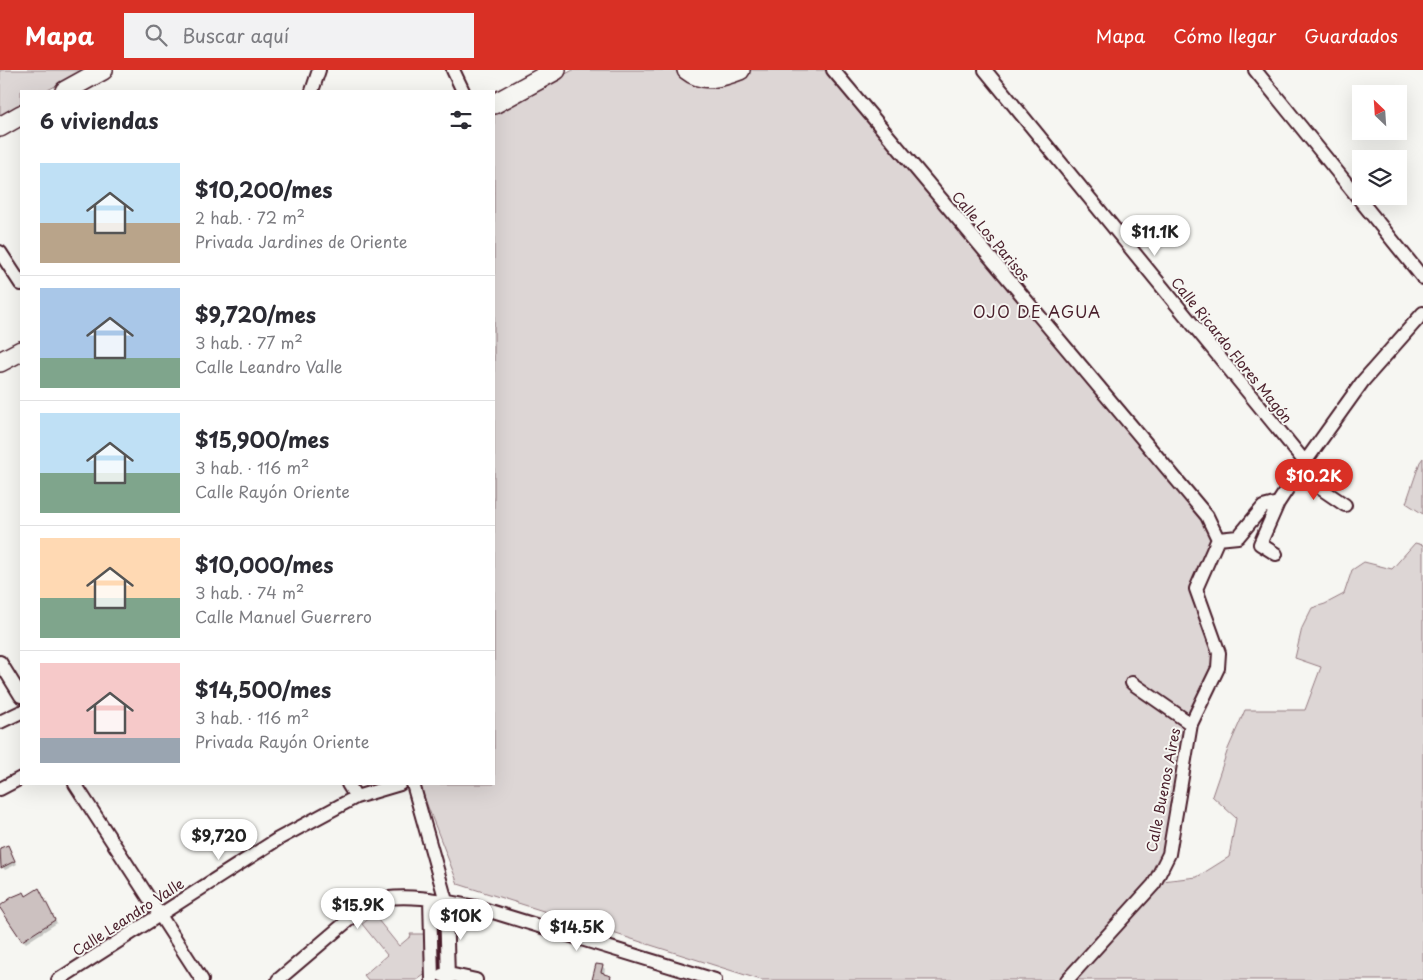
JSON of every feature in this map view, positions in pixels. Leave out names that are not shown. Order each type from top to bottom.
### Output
[{"type":"street","points":[[67,90],[103,70]]},
{"type":"street","points":[[312,90],[319,70]]},
{"type":"street","points":[[453,70],[463,90]]},
{"type":"street","points":[[495,103],[556,70]]},
{"type":"street","points":[[687,70],[707,79],[728,75],[740,70]]},
{"type":"street","name":"Calle Los Parisos","points":[[833,70],[1207,516],[1218,539]]},
{"type":"street","name":"Calle Ricardo Flores Magón","points":[[985,70],[1301,468],[1345,505]]},
{"type":"street","points":[[1255,70],[1423,278]]},
{"type":"street","points":[[0,127],[20,116]]},
{"type":"street","points":[[0,252],[20,282]]},
{"type":"street","points":[[1276,554],[1260,544],[1278,503],[1363,381],[1423,313]]},
{"type":"street","points":[[0,362],[20,352]]},
{"type":"street","points":[[1218,539],[1238,537],[1263,507],[1278,503]]},
{"type":"street","name":"Calle Buenos Aires","points":[[1067,980],[1154,884],[1169,854],[1191,724],[1218,668],[1219,653],[1196,589],[1218,539]]},
{"type":"street","points":[[0,662],[20,694]]},
{"type":"street","points":[[1132,683],[1191,724]]},
{"type":"street","points":[[0,722],[20,712]]},
{"type":"street","points":[[0,789],[20,779]]},
{"type":"street","points":[[76,785],[202,980]]},
{"type":"street","points":[[349,785],[356,797]]},
{"type":"street","name":"Calle Leandro Valle","points":[[58,980],[278,839],[356,797],[397,785]]},
{"type":"street","points":[[413,785],[446,901],[448,977]]},
{"type":"street","points":[[278,980],[371,901],[389,896],[446,901],[480,908],[714,980]]},
{"type":"street","points":[[430,899],[431,979],[448,977],[476,980]]},
{"type":"shaded area","points":[[0,70],[85,70],[48,90],[20,90],[20,106],[0,117]]},
{"type":"shaded area","points":[[573,70],[831,70],[1204,516],[1214,536],[1198,593],[1218,653],[1191,720],[1169,852],[1153,882],[1197,877],[1229,857],[1236,818],[1212,796],[1228,749],[1245,710],[1305,710],[1321,667],[1295,658],[1302,628],[1312,608],[1325,604],[1344,594],[1352,570],[1364,562],[1392,569],[1415,543],[1423,545],[1423,980],[761,980],[458,884],[419,785],[495,785],[495,111]]},
{"type":"shaded area","points":[[1423,458],[1423,514],[1406,503]]},
{"type":"shaded area","points":[[374,915],[399,946],[411,936],[410,934],[426,934],[427,973],[417,980],[368,980],[364,975],[387,955],[362,924]]},
{"type":"building","points":[[8,845],[15,861],[1,868],[0,848]]},
{"type":"building","points":[[39,888],[55,920],[22,941],[0,906],[12,897],[24,892],[26,896]]},
{"type":"building","points":[[596,964],[603,965],[601,972],[611,976],[610,980],[592,980]]},
{"type":"district","name":"OJO DE AGUA","points":[[1037,311]]}]
